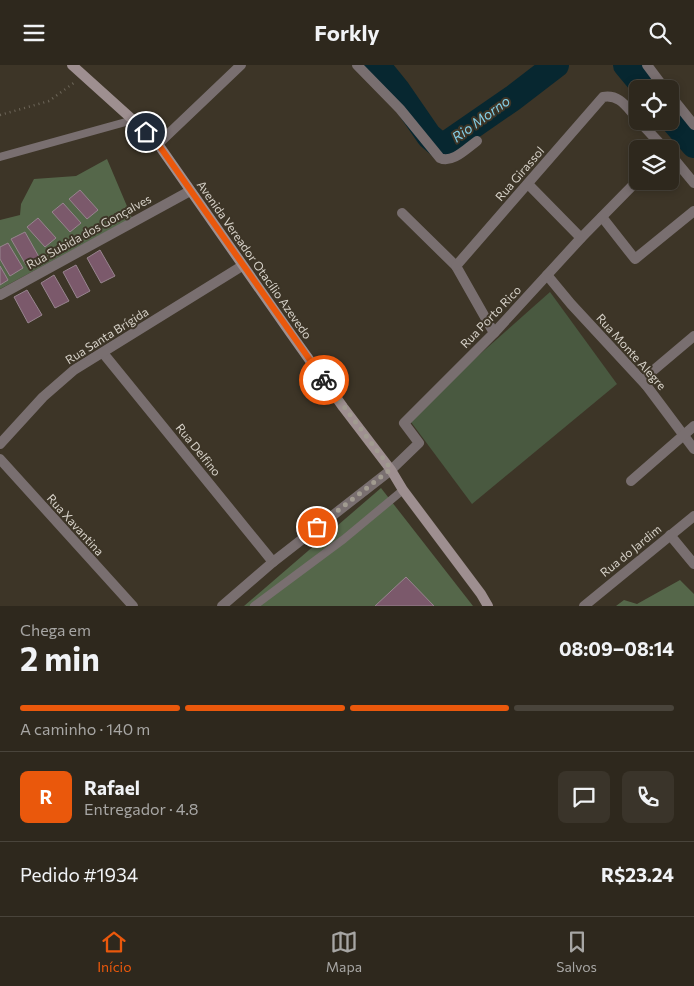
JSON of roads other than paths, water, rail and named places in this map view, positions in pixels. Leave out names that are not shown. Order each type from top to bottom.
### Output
[{"type":"main road","name":"Avenida Vereador Otacílio Azevedo","points":[[72,65],[158,144],[242,266],[343,407],[391,469],[403,491],[481,594],[488,606]]},
{"type":"street","points":[[158,144],[241,65]]},
{"type":"street","points":[[357,65],[400,109],[443,160],[450,159],[477,141]]},
{"type":"street","points":[[646,65],[658,80]]},
{"type":"street","name":"Rua Girassol","points":[[456,267],[603,97],[617,97],[629,110]]},
{"type":"street","points":[[679,106],[694,124]]},
{"type":"street","points":[[647,130],[657,140]]},
{"type":"street","points":[[679,165],[694,183]]},
{"type":"street","points":[[528,184],[581,237]]},
{"type":"street","name":"Rua Porto Rico","points":[[391,469],[419,443],[404,423],[494,333],[581,237],[629,190]]},
{"type":"street","name":"Rua Subida dos Gonçalves","points":[[0,295],[190,191]]},
{"type":"street","points":[[602,217],[635,259],[694,211]]},
{"type":"street","points":[[402,213],[456,267],[494,333]]},
{"type":"street","name":"Rua Santa Brígida","points":[[0,445],[43,397],[74,370],[242,266]]},
{"type":"street","name":"Rua Monte Alegre","points":[[547,275],[571,304],[646,385],[694,449]]},
{"type":"street","points":[[646,385],[645,380],[649,374],[694,336]]},
{"type":"street","name":"Rua Delfino","points":[[103,353],[273,562]]},
{"type":"street","points":[[632,481],[694,425]]},
{"type":"street","name":"Rua Xavantina","points":[[0,459],[133,606]]},
{"type":"street","points":[[222,606],[273,562],[391,469]]},
{"type":"street","name":"Rua do Jardim","points":[[584,606],[694,517]]},
{"type":"street","points":[[670,535],[694,564]]},
{"type":"lane","points":[[0,157],[133,120]]},
{"type":"lane","points":[[254,606],[344,539],[403,491]]},
{"type":"waterway","name":"Rio Morno","points":[[377,65],[398,91],[429,136],[442,147],[513,98],[556,65]]},
{"type":"waterway","name":"Rio Morno","points":[[626,65],[638,80]]},
{"type":"waterway","name":"Rio Morno","points":[[679,128],[694,145]]}]
